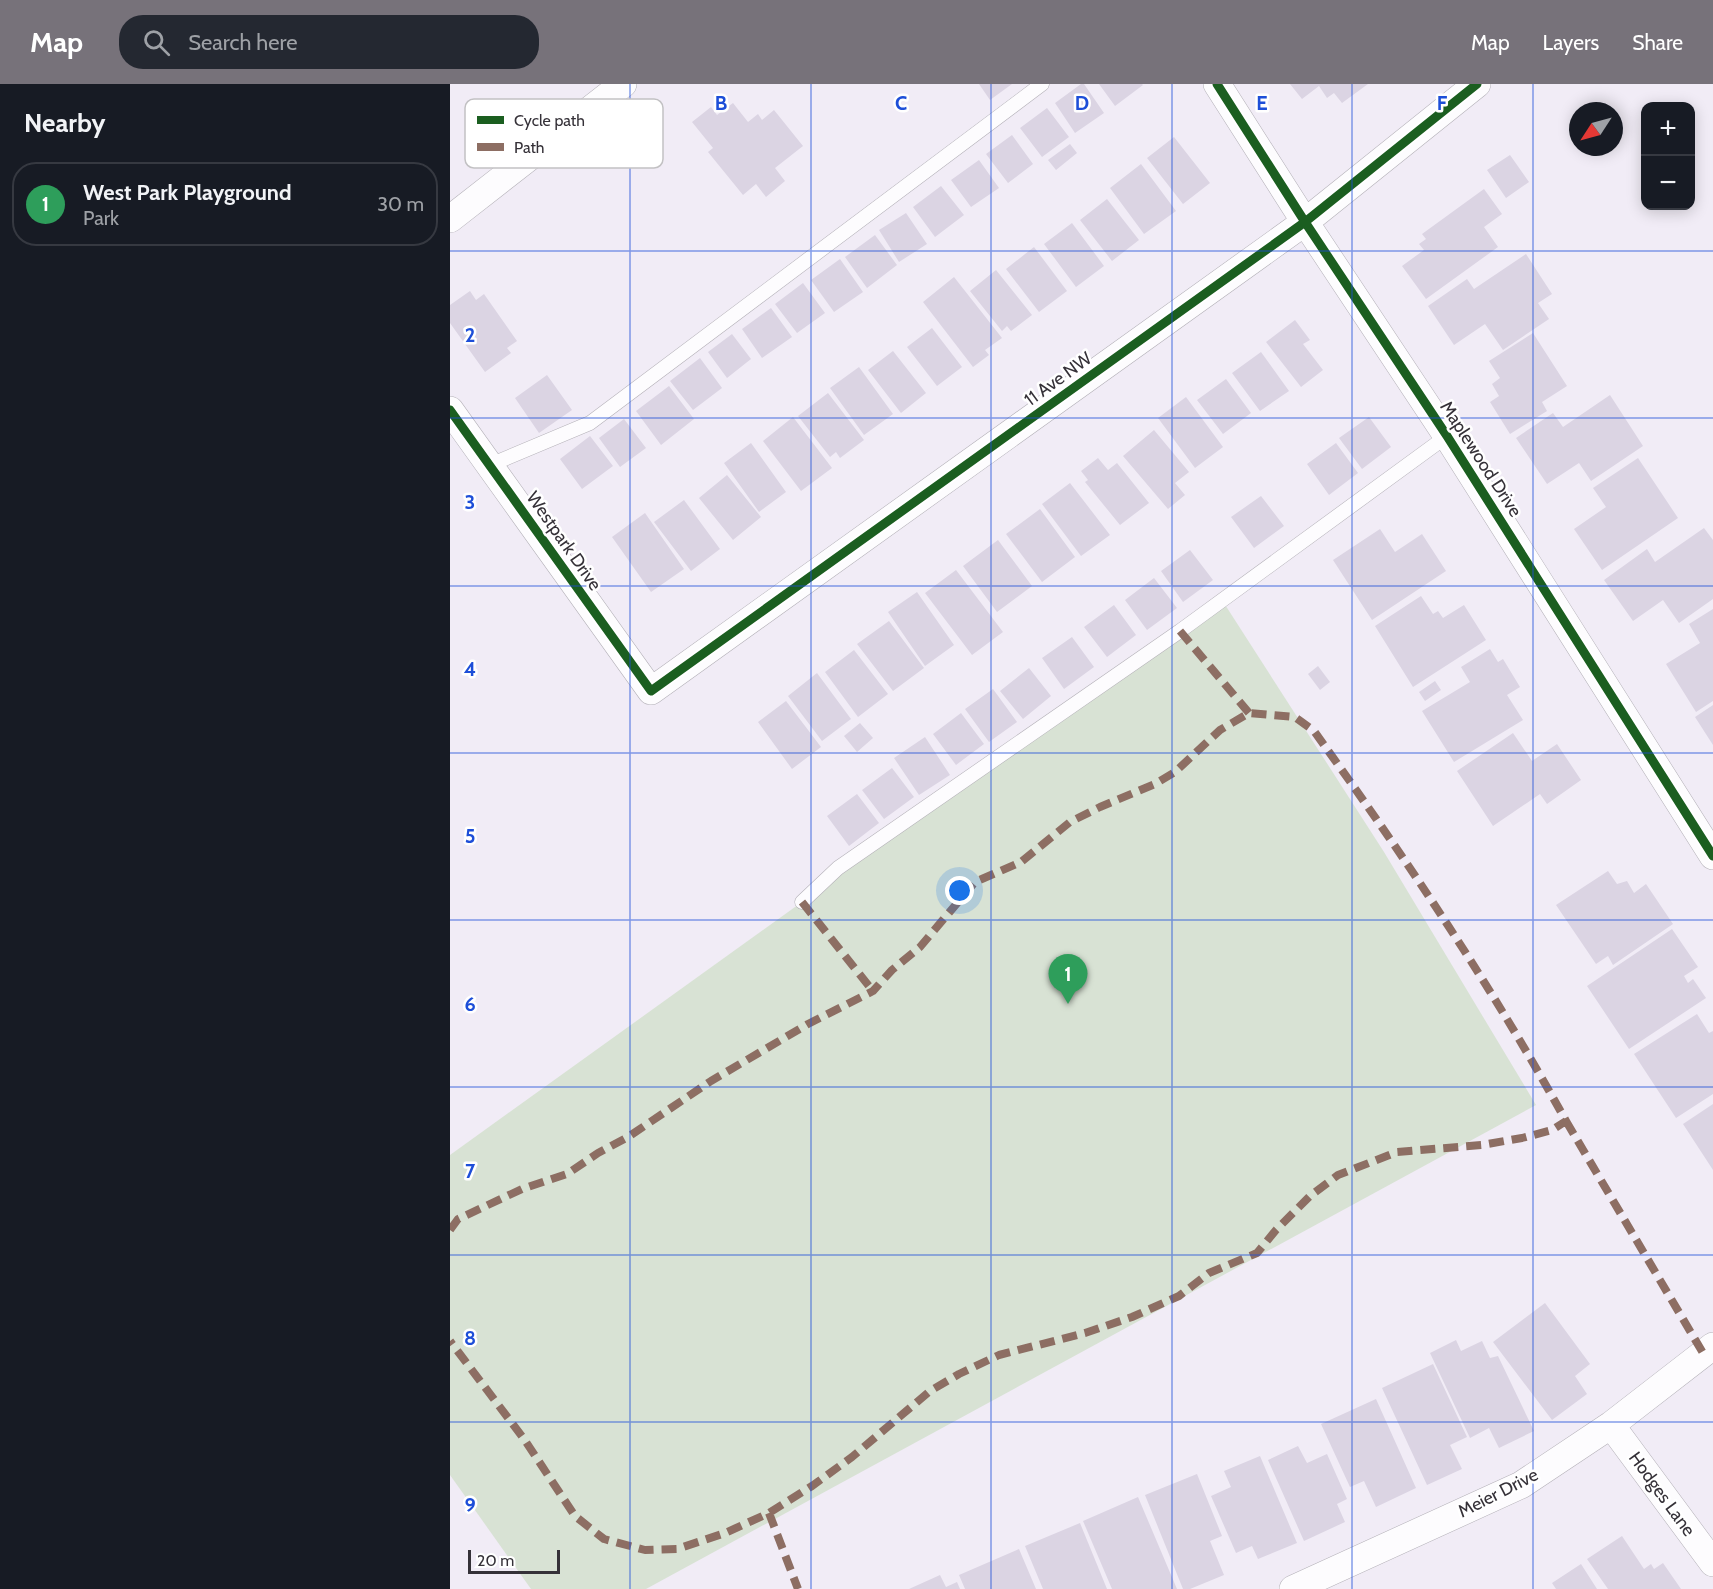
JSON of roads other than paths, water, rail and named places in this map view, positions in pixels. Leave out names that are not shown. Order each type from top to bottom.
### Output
[{"type":"street","points":[[604,99],[623,84]]},
{"type":"street","name":"Maplewood Drive","points":[[1217,84],[1305,222],[1447,436],[1713,856]]},
{"type":"street","name":"11 Ave NW","points":[[651,691],[1305,222],[1477,84]]},
{"type":"street","points":[[450,219],[515,168]]},
{"type":"street","name":"Westpark Drive","points":[[450,410],[651,691]]},
{"type":"street","name":"Meier Drive","points":[[1293,1589],[1521,1485],[1611,1425],[1713,1346]]},
{"type":"street","name":"Hodges Lane","points":[[1611,1425],[1713,1563]]},
{"type":"lane","points":[[490,465],[590,423],[1042,84]]},
{"type":"lane","points":[[802,902],[838,868],[1180,631],[1447,436]]},
{"type":"place","name":"West Park Playground","points":[[1068,1004]]}]
